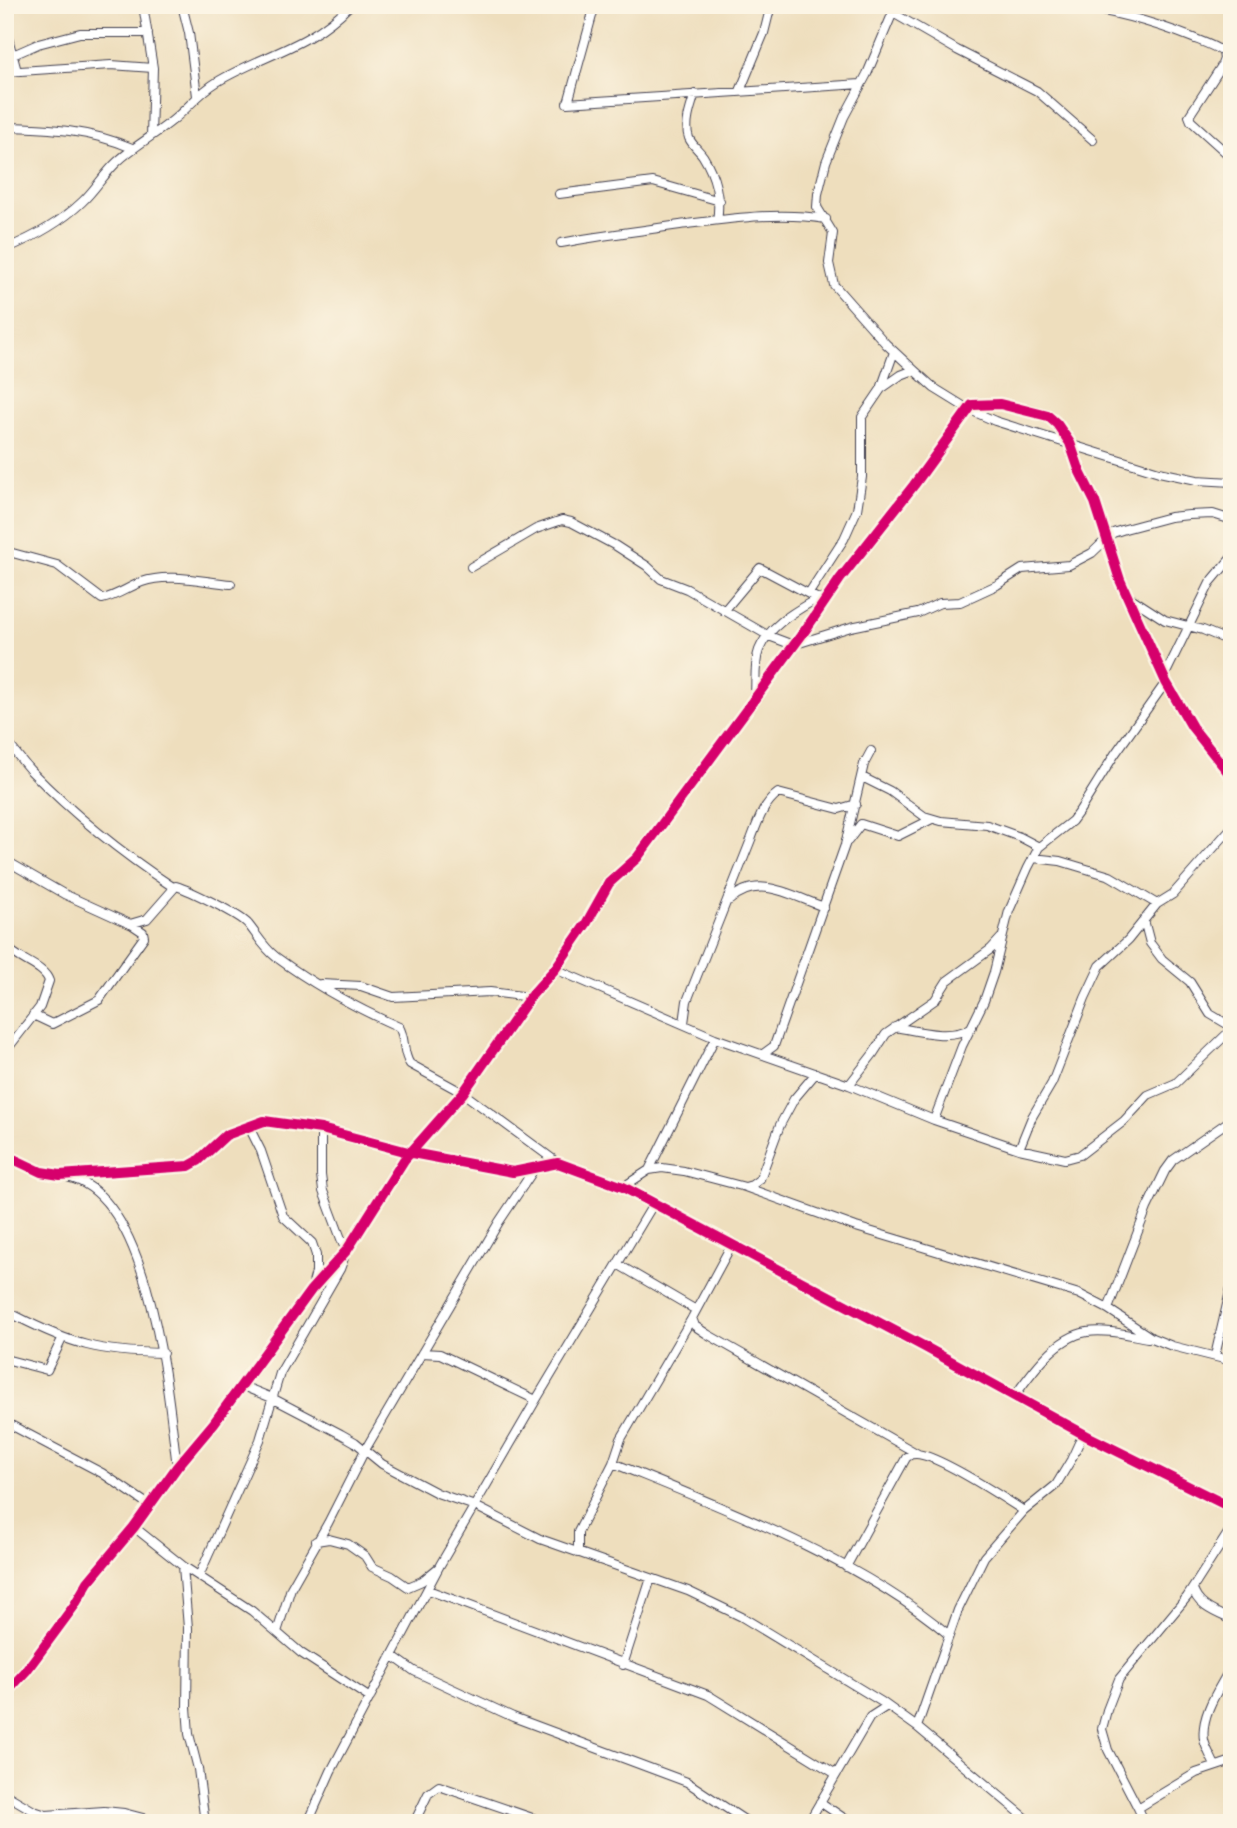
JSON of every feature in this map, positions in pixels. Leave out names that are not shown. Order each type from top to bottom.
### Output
[{"type":"street","points":[[143,5],[153,68],[151,136]]},
{"type":"street","points":[[182,5],[197,96]]},
{"type":"street","points":[[5,249],[23,242],[83,202],[104,175],[132,148],[174,119],[197,96],[234,73],[301,43],[323,29],[350,5]]},
{"type":"street","points":[[595,5],[567,103],[861,84]]},
{"type":"street","points":[[740,91],[764,33],[771,5]]},
{"type":"street","points":[[1066,5],[1152,24],[1219,49],[1224,55]]},
{"type":"street","points":[[1093,140],[1037,91],[957,50],[894,9],[867,74],[844,117],[823,173],[817,204],[833,233],[829,263],[834,285],[894,352],[934,388],[968,409],[995,421],[1175,476],[1232,482]]},
{"type":"street","points":[[5,27],[17,71]]},
{"type":"street","points":[[13,55],[38,44],[80,33],[148,33]]},
{"type":"street","points":[[1232,46],[1224,55],[1221,66],[1189,116],[1191,121],[1232,158]]},
{"type":"street","points":[[5,72],[111,65],[153,68]]},
{"type":"street","points":[[695,94],[688,135],[705,158],[720,201],[717,220]]},
{"type":"street","points":[[5,127],[70,130],[109,138],[132,148]]},
{"type":"street","points":[[559,194],[653,182],[720,201]]},
{"type":"street","points":[[561,243],[626,231],[717,220],[782,215],[825,219]]},
{"type":"street","points":[[881,389],[894,352]]},
{"type":"street","points":[[809,593],[844,539],[857,510],[862,477],[860,423],[865,410],[881,389],[901,375],[914,370]]},
{"type":"street","points":[[199,1576],[260,1440],[280,1373],[347,1250],[391,1180],[463,1093],[530,997],[555,969],[586,924],[609,883],[637,858],[793,646],[821,600],[914,485],[972,405],[993,403],[1048,416],[1057,424],[1070,443],[1107,537],[1120,580],[1165,680],[1192,727],[1232,777]]},
{"type":"street","points":[[471,567],[536,529],[562,520],[571,522],[616,546],[647,566],[661,579],[687,589],[769,636],[793,646],[850,626],[918,613],[940,603],[960,602],[997,585],[1022,569],[1069,565],[1092,553],[1107,537],[1125,529],[1170,517],[1213,514],[1232,520]]},
{"type":"street","points":[[5,551],[57,565],[102,599],[114,597],[144,581],[155,579],[230,584]]},
{"type":"street","points":[[934,1120],[994,972],[1009,911],[1033,858],[1039,847],[1072,821],[1080,810],[1165,680],[1210,583],[1232,557]]},
{"type":"street","points":[[724,611],[760,568],[821,600]]},
{"type":"street","points":[[1129,596],[1158,616],[1232,642]]},
{"type":"street","points":[[754,698],[758,651],[789,615],[821,600]]},
{"type":"street","points":[[5,740],[27,767],[76,813],[129,858],[173,887]]},
{"type":"street","points":[[764,1054],[774,1046],[824,908],[845,845],[864,764],[871,751]]},
{"type":"street","points":[[862,777],[890,791],[918,813],[932,819],[987,825],[1039,847]]},
{"type":"street","points":[[684,1023],[687,1001],[762,812],[775,795],[782,794],[839,809],[856,804]]},
{"type":"street","points":[[845,845],[861,824],[898,835],[932,819]]},
{"type":"street","points":[[1020,1149],[1032,1117],[1052,1083],[1100,966],[1128,940],[1157,904],[1173,894],[1232,827]]},
{"type":"street","points":[[1033,858],[1060,861],[1110,876],[1157,904]]},
{"type":"street","points":[[5,860],[64,894],[130,923],[143,932],[144,937],[99,1000],[52,1024],[33,1015]]},
{"type":"street","points":[[130,923],[148,919],[173,887],[179,886],[243,920],[273,955],[318,984],[368,1014],[399,1027],[410,1064],[463,1093],[558,1163],[623,1187],[1083,1434],[1232,1508]]},
{"type":"street","points":[[726,903],[744,889],[760,886],[824,908]]},
{"type":"street","points":[[555,969],[715,1038],[849,1085],[934,1120],[1020,1149],[1065,1159],[1080,1155],[1124,1121],[1148,1095],[1170,1087],[1187,1074],[1232,1028],[1210,1014],[1190,982],[1161,959],[1150,943],[1144,920]]},
{"type":"street","points":[[849,1085],[886,1034],[935,1000],[947,981],[991,949],[1003,936]]},
{"type":"street","points":[[5,945],[12,953],[48,977],[43,1000],[5,1052]]},
{"type":"street","points":[[318,984],[361,986],[398,997],[490,992],[530,997]]},
{"type":"street","points":[[895,1027],[952,1034],[965,1032],[972,1027]]},
{"type":"street","points":[[649,1170],[715,1038]]},
{"type":"street","points":[[774,1046],[777,1059]]},
{"type":"street","points":[[796,1066],[805,1085]]},
{"type":"street","points":[[745,1187],[760,1179],[780,1125],[794,1099],[816,1073]]},
{"type":"street","points":[[1108,1309],[1147,1208],[1165,1171],[1173,1160],[1232,1119]]},
{"type":"street","points":[[60,1175],[189,1166],[226,1135],[264,1121],[321,1129],[412,1153],[513,1172],[558,1163]]},
{"type":"street","points":[[248,1125],[261,1151],[283,1216],[312,1243],[316,1255],[316,1272],[311,1290]]},
{"type":"street","points":[[321,1129],[323,1191],[347,1250]]},
{"type":"street","points":[[5,1155],[41,1172],[84,1182],[107,1201],[118,1218],[136,1256],[163,1353],[177,1467]]},
{"type":"street","points":[[277,1632],[291,1587],[328,1524],[365,1450],[499,1222],[535,1168]]},
{"type":"street","points":[[623,1187],[649,1170],[662,1168],[745,1187],[856,1227],[1079,1294],[1108,1309],[1152,1338]]},
{"type":"street","points":[[308,1823],[331,1771],[440,1566],[654,1203]]},
{"type":"street","points":[[578,1553],[578,1532],[613,1463],[621,1439],[732,1244]]},
{"type":"street","points":[[5,1694],[26,1671],[74,1606],[88,1582],[214,1423],[311,1290],[347,1250]]},
{"type":"street","points":[[619,1265],[694,1314]]},
{"type":"street","points":[[1214,1356],[1232,1283]]},
{"type":"street","points":[[694,1314],[695,1326],[707,1334],[1024,1511]]},
{"type":"street","points":[[16,1316],[62,1339],[100,1350],[163,1353]]},
{"type":"street","points":[[1014,1397],[1046,1358],[1077,1335],[1096,1331],[1152,1338],[1232,1361]]},
{"type":"street","points":[[5,1359],[47,1370],[62,1339]]},
{"type":"street","points":[[422,1353],[440,1354],[536,1400]]},
{"type":"street","points":[[240,1385],[272,1398],[341,1434],[382,1464],[437,1493],[475,1506],[521,1530],[578,1553],[688,1591],[742,1617],[887,1706],[1032,1823]]},
{"type":"street","points":[[5,1422],[102,1473],[149,1504]]},
{"type":"street","points":[[916,1727],[958,1610],[984,1557],[1024,1511],[1056,1485],[1083,1434]]},
{"type":"street","points":[[846,1567],[906,1458],[910,1454],[918,1454]]},
{"type":"street","points":[[613,1463],[795,1541],[846,1567],[937,1624],[949,1635]]},
{"type":"street","points":[[134,1527],[183,1566],[252,1611],[320,1667],[370,1698]]},
{"type":"street","points":[[1145,1823],[1108,1750],[1102,1730],[1119,1679],[1179,1606],[1232,1527]]},
{"type":"street","points":[[316,1541],[329,1539],[348,1544],[365,1556],[372,1567],[408,1587],[422,1581],[440,1566]]},
{"type":"street","points":[[183,1566],[188,1628],[189,1734],[198,1769],[205,1823]]},
{"type":"street","points":[[623,1665],[651,1578]]},
{"type":"street","points":[[1192,1588],[1194,1595],[1203,1605]]},
{"type":"street","points":[[428,1590],[708,1695],[836,1774]]},
{"type":"street","points":[[1179,1606],[1191,1602],[1203,1605],[1232,1620]]},
{"type":"street","points":[[393,1656],[414,1671],[490,1707],[687,1782],[749,1823]]},
{"type":"street","points":[[1215,1766],[1205,1741],[1206,1715],[1232,1665]]},
{"type":"street","points":[[808,1823],[870,1717],[887,1706]]},
{"type":"street","points":[[1138,1808],[1196,1773],[1232,1761]]},
{"type":"street","points":[[414,1823],[428,1794],[439,1786],[547,1823]]},
{"type":"street","points":[[5,1794],[46,1815],[124,1812],[162,1823]]},
{"type":"street","points":[[820,1801],[851,1823]]},
{"type":"cycle path","points":[[5,1694],[26,1671],[74,1606],[88,1582],[214,1423],[311,1290],[347,1250],[404,1160],[463,1093],[530,997],[555,969],[586,924],[609,883],[637,858],[840,579],[914,485],[972,405],[1000,404],[1048,416],[1057,424],[1070,443],[1080,472],[1095,502],[1120,580],[1166,682],[1192,727],[1232,777]]},
{"type":"cycle path","points":[[5,1155],[41,1172],[60,1175],[189,1166],[226,1135],[264,1121],[321,1129],[412,1153],[513,1172],[558,1163],[623,1187],[1089,1437],[1232,1508]]}]
